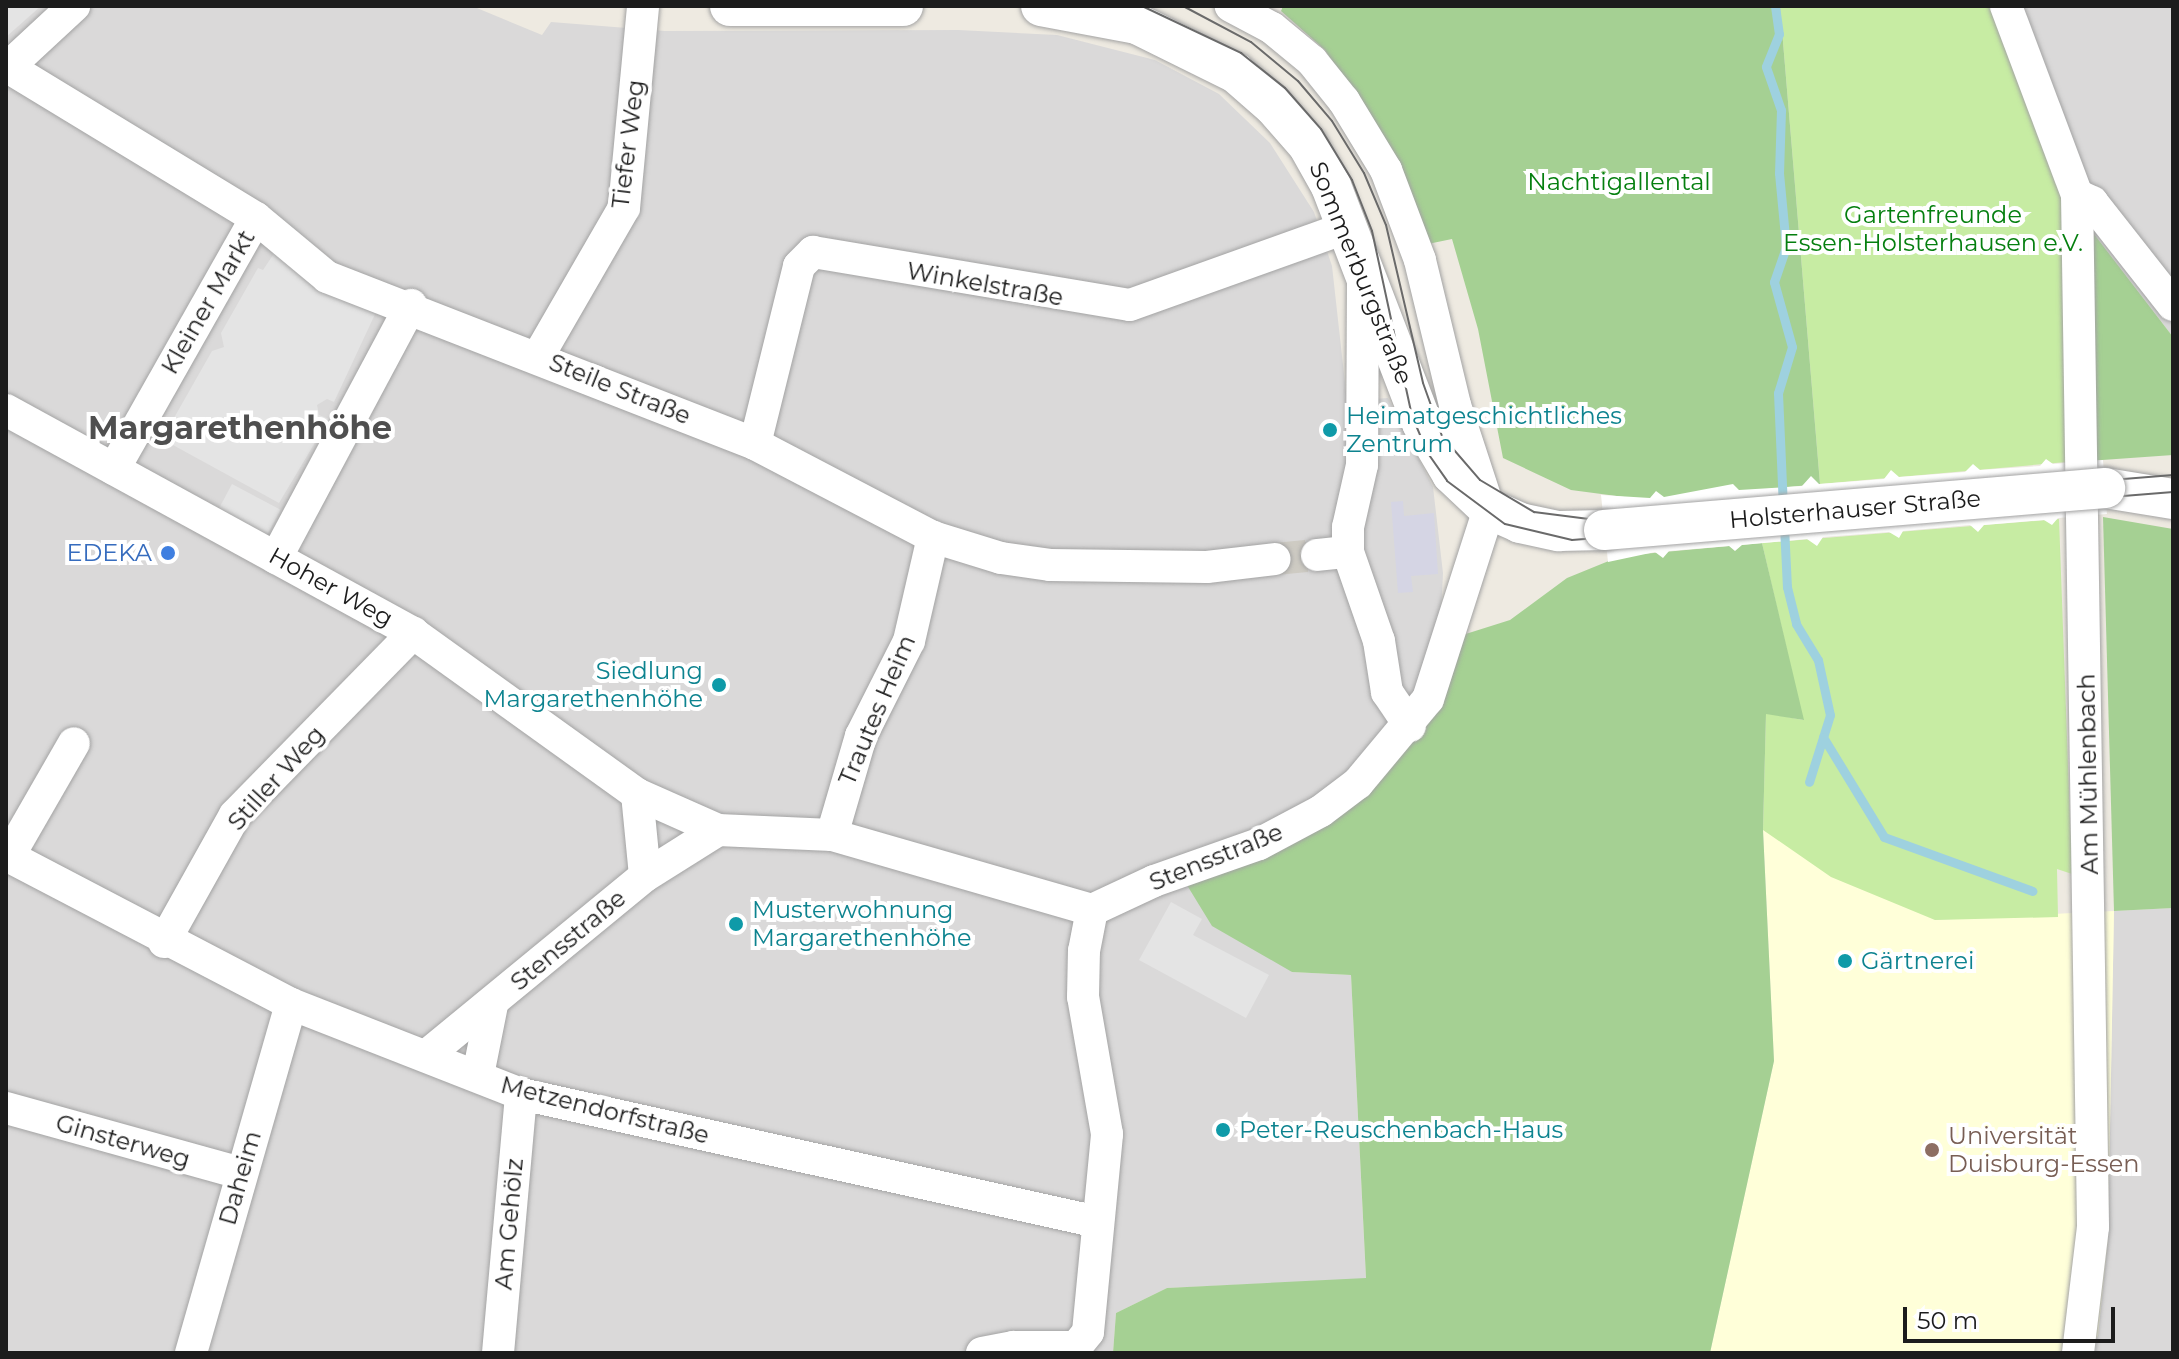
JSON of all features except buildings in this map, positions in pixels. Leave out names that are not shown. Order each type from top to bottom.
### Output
[{"type":"street","points":[[9,69],[74,6]]},
{"type":"street","name":"Tiefer Weg","points":[[539,355],[624,208],[643,6]]},
{"type":"street","points":[[730,6],[903,6]]},
{"type":"street","name":"Sommerburgstraße","points":[[1041,6],[1137,24],[1236,73],[1308,145],[1348,227],[1363,279],[1438,414]]},
{"type":"street","name":"Sommerburgstraße","points":[[1231,6],[1272,28],[1312,61],[1344,101],[1386,170],[1420,260],[1438,414],[1452,474],[1489,509],[1559,531],[1604,530]]},
{"type":"street","name":"Am Mühlenbach","points":[[2006,6],[2077,195],[2093,1158],[2093,1259],[2078,1353]]},
{"type":"street","name":"Steile Straße","points":[[9,69],[256,218],[327,277],[411,305],[755,444],[933,537],[988,555],[1050,565],[1191,568],[1275,559]]},
{"type":"street","name":"Am Mühlenbach","points":[[2077,195],[2092,202],[2173,305]]},
{"type":"street","name":"Kleiner Markt","points":[[114,469],[256,218]]},
{"type":"street","name":"Winkelstraße","points":[[755,444],[799,266],[813,252],[1130,305],[1348,227]]},
{"type":"street","points":[[1363,279],[1362,465],[1348,527],[1332,553],[1379,641],[1387,692],[1410,726]]},
{"type":"street","points":[[276,558],[411,305]]},
{"type":"street","name":"Hoher Weg","points":[[9,417],[114,469],[413,633],[637,794]]},
{"type":"street","name":"Holsterhauser Straße","points":[[1604,530],[2105,488],[2173,478]]},
{"type":"street","name":"Holsterhauser Straße","points":[[2105,488],[2173,499]]},
{"type":"street","name":"Stensstraße","points":[[1092,910],[1154,881],[1259,844],[1321,811],[1358,783],[1410,726],[1440,674],[1489,509]]},
{"type":"street","name":"Trautes Heim","points":[[832,835],[861,736],[909,641],[933,537]]},
{"type":"street","name":"Stiller Weg","points":[[164,942],[235,815],[413,633]]},
{"type":"street","name":"Metzendorfstraße","points":[[74,743],[7,856],[164,942],[291,1004],[521,1094],[1098,1222]]},
{"type":"street","points":[[637,794],[718,830],[832,835],[1092,910],[1084,951],[1083,997],[1107,1134],[1084,1341],[1068,1349],[1013,1347],[982,1353]]},
{"type":"street","name":"Stensstraße","points":[[637,794],[645,876]]},
{"type":"street","name":"Stensstraße","points":[[427,1055],[492,1005],[645,876],[718,830]]},
{"type":"street","name":"Daheim","points":[[191,1353],[291,1004]]},
{"type":"street","name":"Stensstraße","points":[[478,1075],[492,1005]]},
{"type":"street","name":"Am Gehölz","points":[[498,1353],[521,1094]]},
{"type":"street","name":"Ginsterweg","points":[[6,1108],[241,1173]]},
{"type":"shaded area","name":"Siedlung Margarethenhöhe","points":[[6,6],[472,6],[542,35],[551,22],[665,31],[958,30],[1057,35],[1155,60],[1219,94],[1270,143],[1314,212],[1332,266],[1347,401],[1388,398],[1433,487],[1443,573],[1438,672],[1354,778],[1094,913],[1182,877],[1292,972],[1351,975],[1366,1279],[1167,1288],[1116,1313],[1113,1353],[6,1353]]},
{"type":"shaded area","points":[[6,6],[41,6],[6,37]]},
{"type":"shaded area","points":[[1996,6],[2173,6],[2173,337],[2094,234]]},
{"type":"shaded area","points":[[272,248],[377,310],[334,402],[327,399],[317,405],[319,415],[329,419],[279,503],[162,439],[212,351],[224,347],[221,333],[258,268],[263,270],[273,255]]},
{"type":"shaded area","points":[[232,484],[281,510],[260,548],[212,522]]},
{"type":"shaded area","points":[[1403,501],[1404,516],[1434,513],[1438,574],[1411,576],[1413,592],[1398,593],[1391,502]]},
{"type":"shaded area","name":"Universität Duisburg-Essen","points":[[1763,830],[1935,920],[2114,911],[2108,1239],[2098,1336],[2081,1353],[1710,1353],[1774,1061]]},
{"type":"shaded area","points":[[1171,902],[1202,919],[1193,935],[1269,975],[1246,1018],[1139,960]]},
{"type":"shaded area","points":[[2173,908],[2173,1353],[2095,1353],[2108,1239],[2114,911]]},
{"type":"green space","name":"Nachtigallental","points":[[1283,6],[1780,6],[1820,484],[1647,500],[1571,490],[1503,458],[1478,329],[1452,239],[1423,245],[1380,134],[1325,50],[1281,11]]},
{"type":"green space","name":"Gartenfreunde Essen-Holsterhausen e.V.","points":[[1780,6],[1996,6],[2058,161],[2066,219],[2067,462],[1820,484]]},
{"type":"green space","points":[[2094,234],[2173,337],[2173,455],[2088,461]]},
{"type":"green space","points":[[2103,517],[2173,529],[2173,908],[2114,911]]},
{"type":"green space","points":[[2059,519],[2072,874],[2057,869],[2058,917],[1935,920],[1831,877],[1763,830],[1766,713],[1803,720],[1762,543]]},
{"type":"green space","points":[[1762,543],[1804,720],[1766,714],[1763,830],[1774,1061],[1710,1353],[1113,1353],[1116,1313],[1167,1288],[1366,1278],[1351,975],[1292,972],[1212,926],[1182,877],[1325,814],[1453,638],[1510,620],[1567,578],[1621,556]]},
{"type":"pier","points":[[2046,459],[2053,464],[2103,460],[2107,514],[2058,518],[2052,525],[2044,520],[1984,525],[1978,532],[1970,525],[1903,531],[1899,538],[1889,532],[1823,537],[1817,546],[1807,539],[1742,545],[1735,551],[1729,546],[1669,551],[1663,558],[1655,552],[1608,562],[1601,495],[1650,498],[1656,491],[1664,497],[1733,484],[1739,490],[1802,486],[1811,476],[1819,484],[1884,479],[1891,470],[1899,477],[1965,472],[1973,464],[1980,470],[2040,466]]},
{"type":"waterway","points":[[1775,6],[1779,34],[1766,67],[1781,110],[1779,173],[1786,247],[1774,282],[1792,347],[1778,393],[1783,507]]},
{"type":"waterway","points":[[1784,526],[1787,587],[1796,624],[1818,660],[1830,715],[1809,782]]},
{"type":"waterway","points":[[1823,737],[1884,837],[2032,891]]},
{"type":"tunnel","points":[[1275,559],[1317,555]]},
{"type":"tram line","points":[[1142,6],[1241,53],[1285,88],[1321,129],[1352,180],[1372,231],[1412,416],[1427,452],[1447,481],[1505,524],[1572,540],[2173,492]]},
{"type":"tram line","points":[[1183,6],[1251,42],[1298,81],[1332,121],[1364,173],[1386,225],[1423,383],[1442,436],[1480,480],[1534,512],[1604,521],[2173,475]]},
{"type":"place","name":"Heimatgeschichtliches Zentrum","points":[[1330,430]]},
{"type":"place","name":"EDEKA","points":[[168,553]]},
{"type":"place","name":"Siedlung Margarethenhöhe","points":[[719,685]]},
{"type":"place","name":"Musterwohnung Margarethenhöhe","points":[[736,924]]},
{"type":"place","name":"Gärtnerei","points":[[1845,961]]},
{"type":"place","name":"Peter-Reuschenbach-Haus","points":[[1223,1130]]},
{"type":"place","name":"Universität Duisburg-Essen","points":[[1932,1150]]},
{"type":"district","name":"Margarethenhöhe","points":[[240,428]]}]
